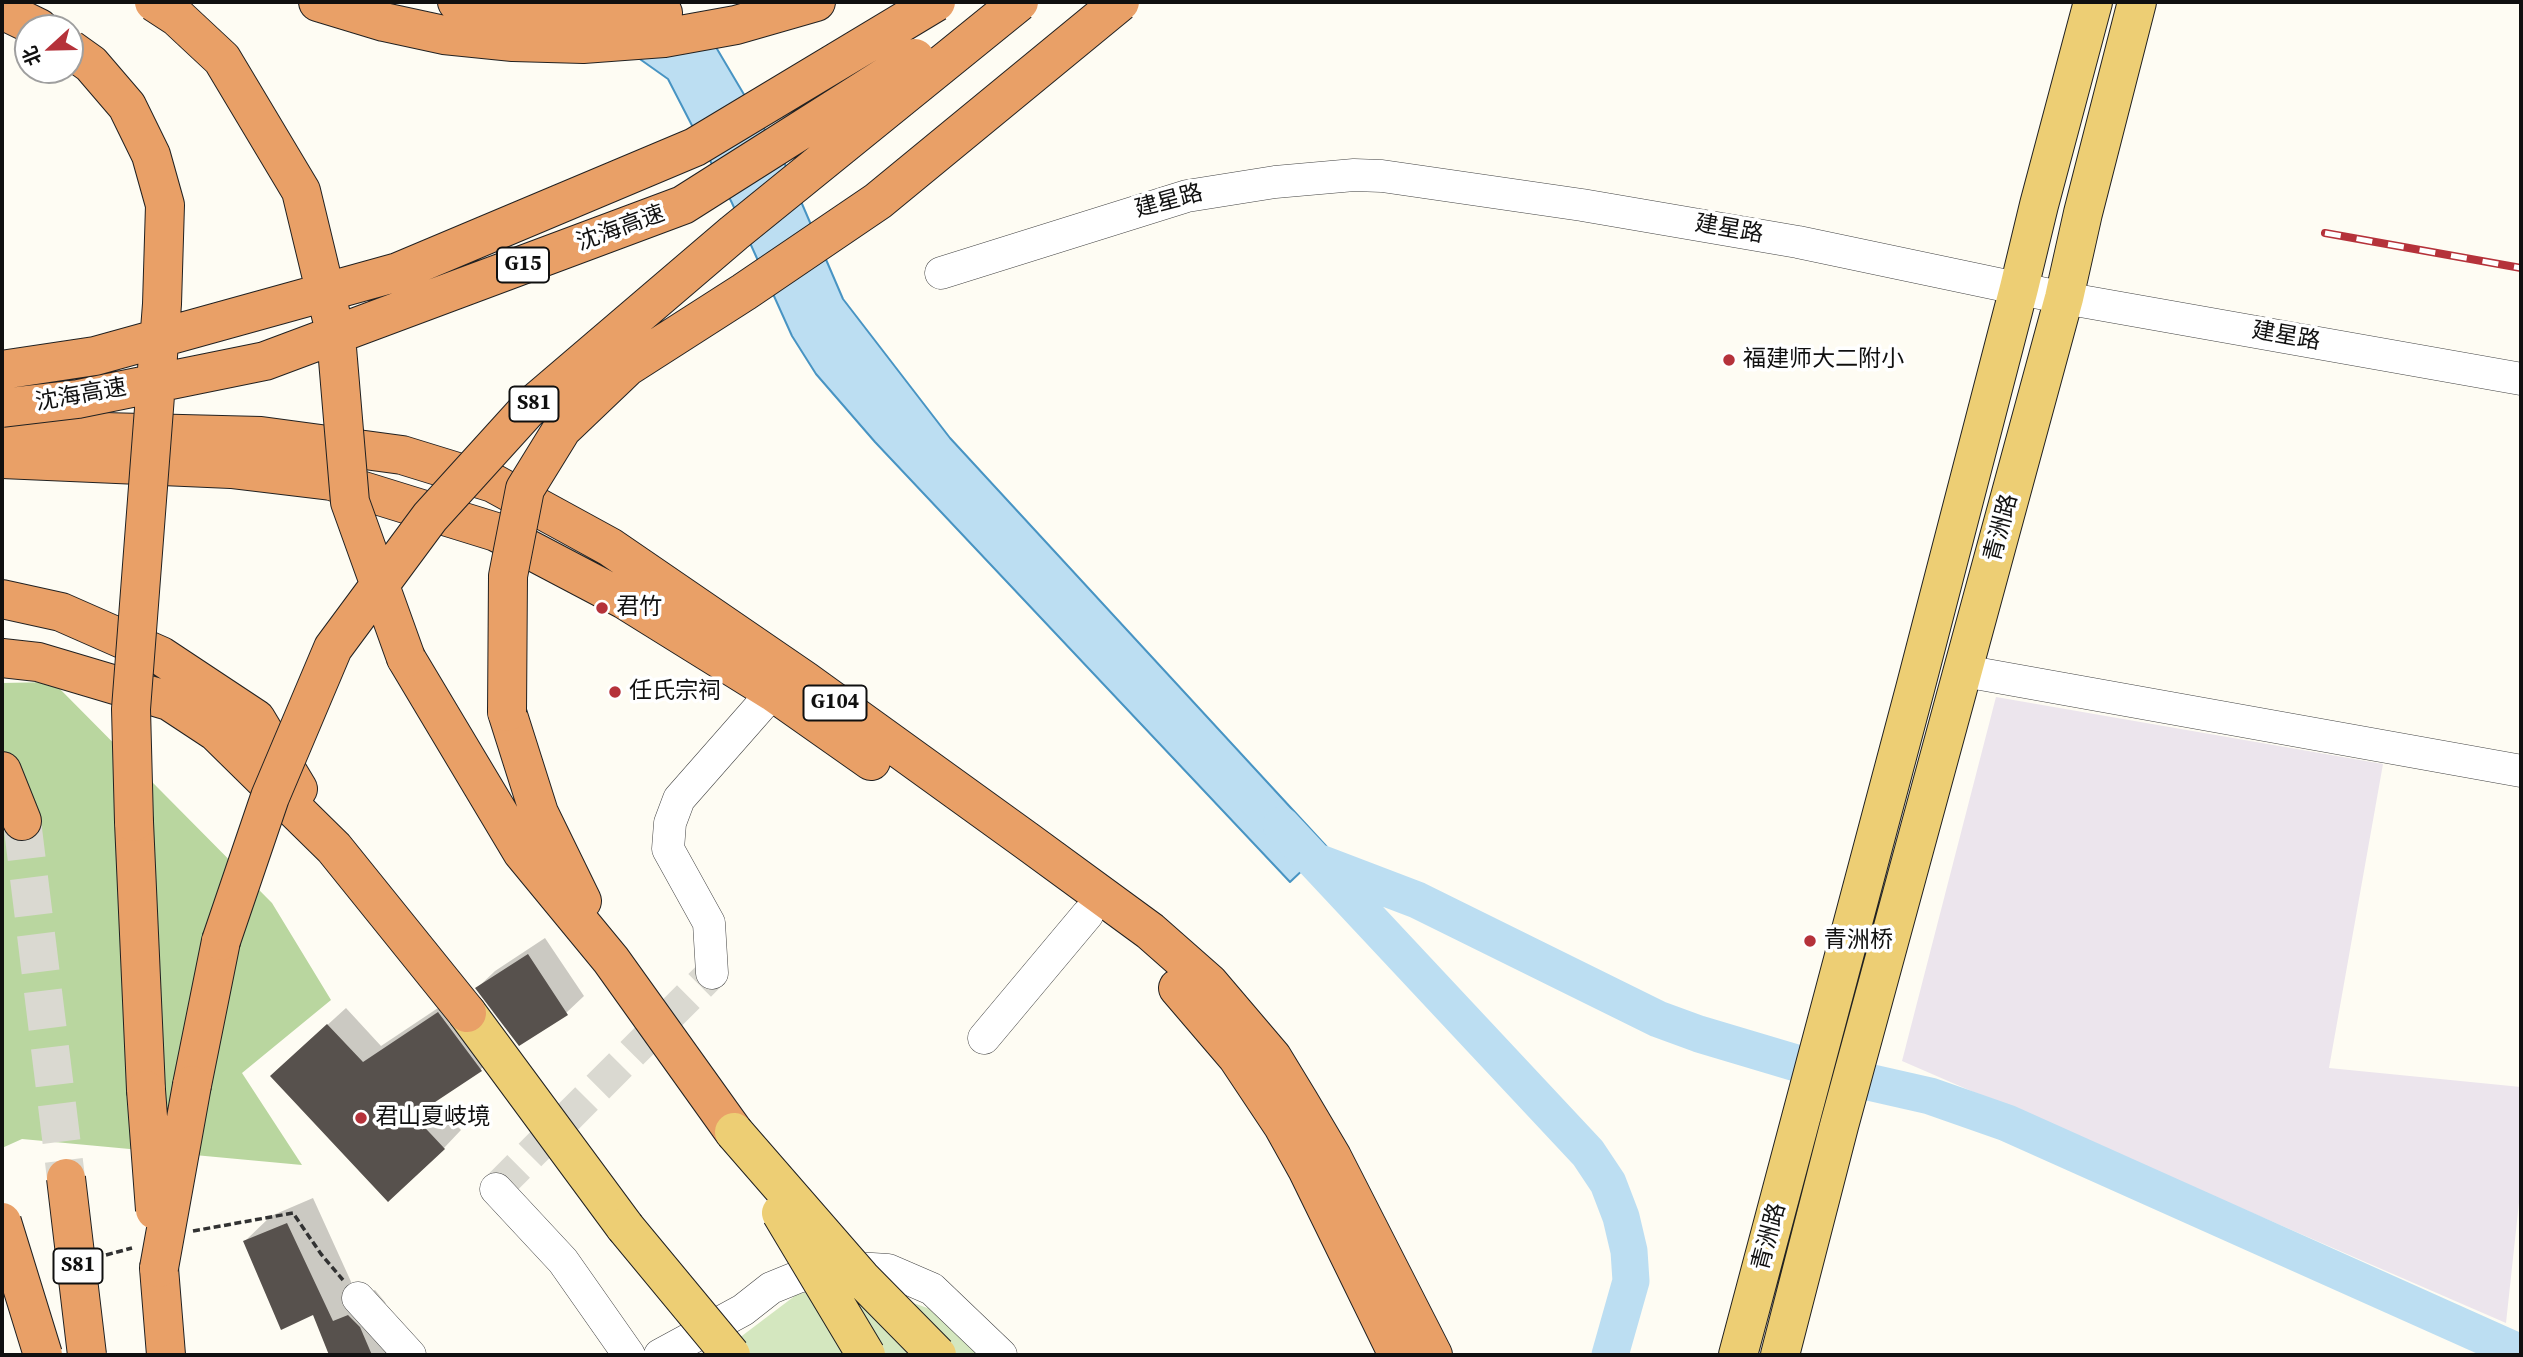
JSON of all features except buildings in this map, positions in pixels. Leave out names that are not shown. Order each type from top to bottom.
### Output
[{"type":"highway","points":[[154,2],[177,17],[222,59],[301,191],[336,336],[350,502],[406,658],[523,852],[611,961],[734,1132]]},
{"type":"highway","points":[[318,2],[384,22],[444,35],[513,43],[583,44],[664,38],[736,25],[816,2]]},
{"type":"highway","points":[[457,2],[548,12],[621,16],[704,10],[759,2]]},
{"type":"highway","name":"沈海高速","points":[[2,370],[95,356],[398,272],[695,147],[936,2]]},
{"type":"highway","name":"沈海高速","points":[[2,408],[78,399],[265,361],[683,205],[887,77],[993,2]]},
{"type":"highway","name":"S81","points":[[150,1257],[192,1085],[221,941],[270,797],[333,648],[430,517],[528,409],[734,233],[1019,2]]},
{"type":"highway","points":[[611,961],[538,813],[507,712],[508,576],[525,489],[562,429],[626,367],[744,292],[878,201],[1119,2]]},
{"type":"highway","points":[[84,59],[127,106],[151,155],[164,205],[161,317],[131,709],[150,1257],[166,1355]]},
{"type":"highway","name":"G104","points":[[2,426],[25,430],[261,436],[402,455],[493,483],[610,547],[804,680],[1027,841],[1150,931],[1209,983],[1272,1057],[1300,1102],[1332,1157],[1433,1355]]},
{"type":"highway","name":"G104","points":[[2,459],[231,469],[331,481],[414,505],[496,533],[625,600],[773,692],[1087,915],[1177,986],[1237,1057],[1283,1126],[1307,1169],[1398,1355]]},
{"type":"highway","points":[[2,599],[61,611],[161,656],[256,719],[334,848]]},
{"type":"highway","points":[[2,659],[38,662],[169,701],[216,732],[334,848],[467,1013]]},
{"type":"highway","points":[[2,771],[22,821]]},
{"type":"highway","name":"S81","points":[[66,1178],[87,1355]]},
{"type":"highway","points":[[2,1222],[43,1355]]},
{"type":"main road","name":"青洲路","points":[[1738,1355],[2093,2]]},
{"type":"main road","name":"青洲路","points":[[1780,1355],[1839,1126],[2064,298],[2137,2]]},
{"type":"main road","points":[[1938,599],[1980,612]]},
{"type":"main road","points":[[467,1013],[625,1227],[731,1355]]},
{"type":"main road","points":[[734,1132],[866,1355]]},
{"type":"main road","points":[[734,1132],[860,1278],[937,1355]]},
{"type":"main road","points":[[625,1227],[698,1355]]},
{"type":"street","name":"建星路","points":[[941,273],[1187,195],[1245,185],[1354,175],[1382,176],[1798,242],[2064,298],[2521,379]]},
{"type":"street","points":[[1964,671],[2521,771]]},
{"type":"street","points":[[712,973],[709,923],[668,849],[670,823],[680,799],[773,692]]},
{"type":"street","points":[[984,1038],[1087,915]]},
{"type":"street","points":[[496,1189],[564,1261],[629,1355]]},
{"type":"street","points":[[660,1355],[743,1310],[771,1288],[798,1277],[840,1267],[888,1270],[932,1289],[1001,1355]]},
{"type":"street","points":[[358,1298],[410,1355]]},
{"type":"path","points":[[190,1232],[293,1213],[321,1254],[358,1298]]},
{"type":"path","points":[[102,1256],[150,1257]]},
{"type":"shaded area","points":[[1996,697],[2383,764],[2329,1068],[2521,1087],[2521,1184],[2506,1323],[1902,1061]]},
{"type":"green space","points":[[53,682],[272,903],[331,1000],[242,1073],[302,1165],[22,1139],[2,1148],[2,683]]},
{"type":"green space","points":[[850,1281],[936,1311],[980,1355],[718,1354],[796,1295]]},
{"type":"water","points":[[562,4],[707,32],[784,162],[843,299],[950,438],[1327,847],[1290,882],[875,442],[816,374],[792,336],[732,203],[668,79]]},
{"type":"waterway","points":[[1281,825],[1588,1153],[1608,1183],[1621,1217],[1629,1251],[1631,1281],[1610,1355]]},
{"type":"waterway","points":[[1320,863],[1417,900],[1658,1019],[1833,1074],[1930,1096],[2007,1123],[2521,1353]]},
{"type":"tunnel","points":[[22,821],[66,1178]]},
{"type":"tunnel","points":[[496,1189],[712,973]]},
{"type":"railway","points":[[2325,233],[2521,268]]},
{"type":"place","name":"福建师大二附小","points":[[1729,360]]},
{"type":"place","name":"君竹","points":[[602,608]]},
{"type":"place","name":"任氏宗祠","points":[[615,692]]},
{"type":"place","name":"青洲桥","points":[[1810,941]]},
{"type":"place","name":"君山夏岐境","points":[[361,1118]]}]
